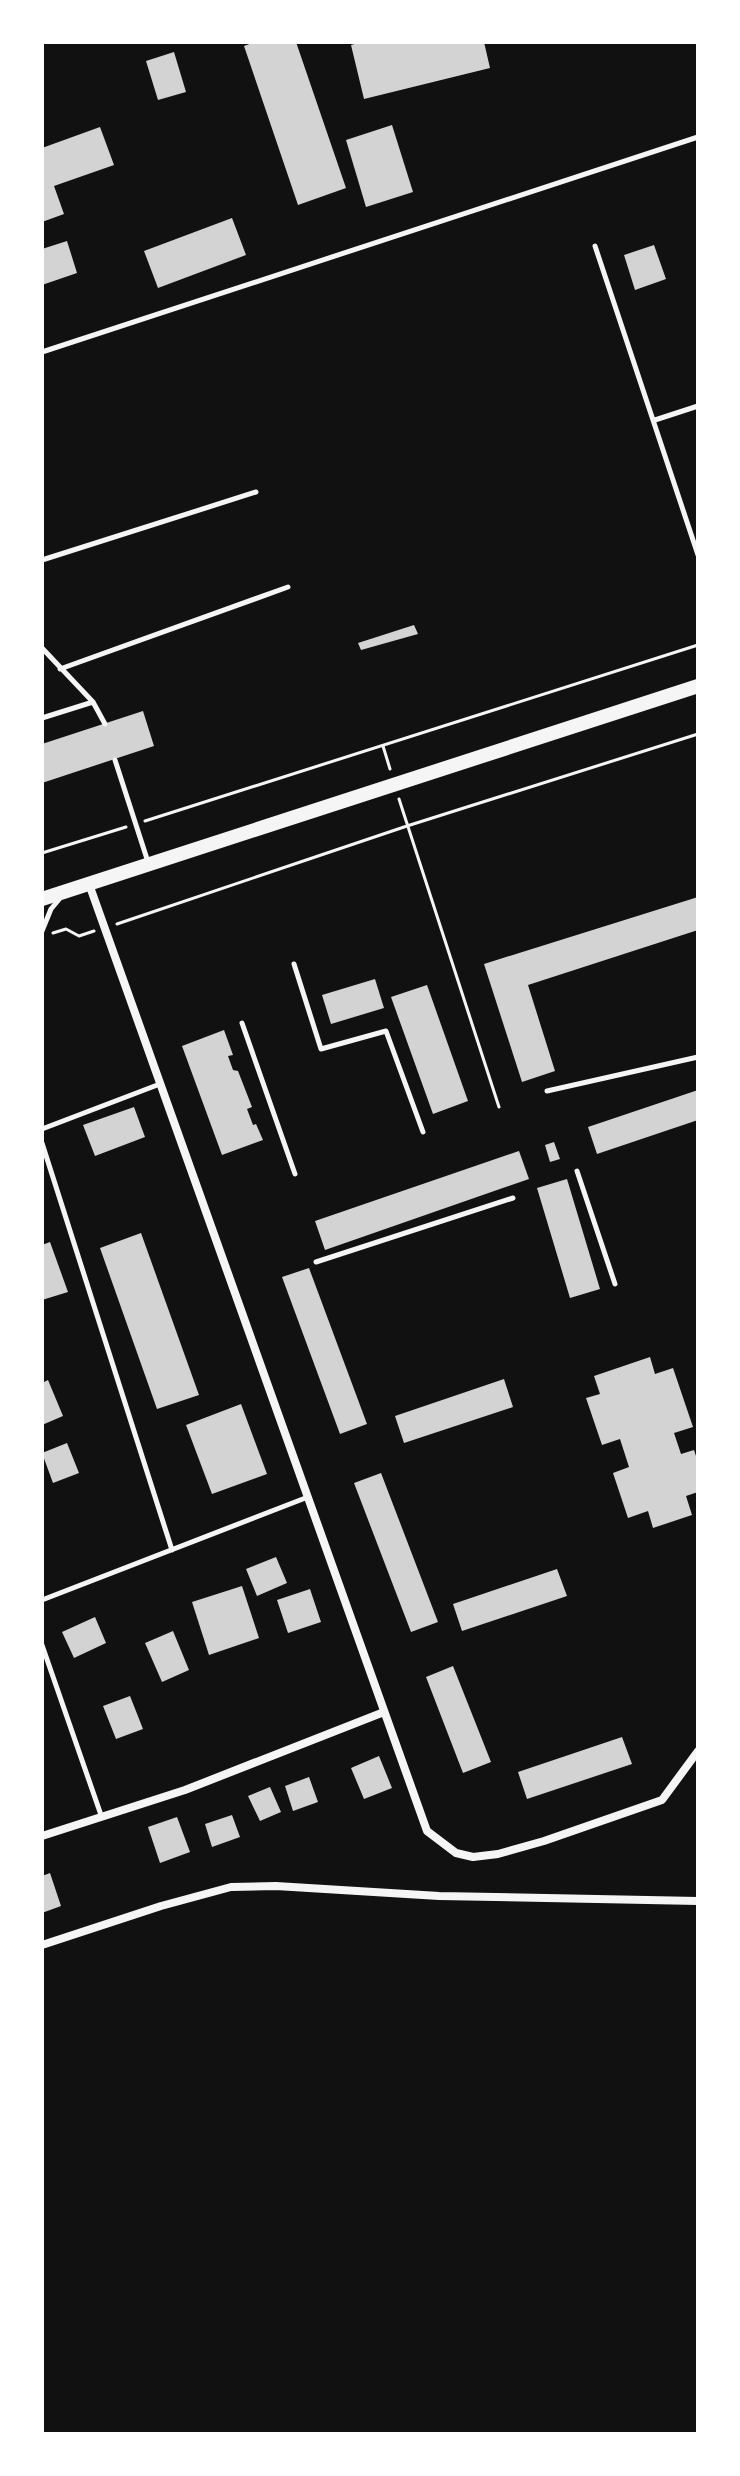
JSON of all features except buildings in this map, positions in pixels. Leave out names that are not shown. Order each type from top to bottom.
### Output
[{"type":"main road","points":[[42,899],[698,686]]},
{"type":"street","points":[[89,884],[427,1831],[456,1853],[473,1857],[498,1854],[662,1800],[698,1751]]},
{"type":"street","points":[[42,1836],[185,1790],[384,1712]]},
{"type":"street","points":[[42,1945],[231,1887],[276,1886],[439,1896],[698,1901]]},
{"type":"lane","points":[[42,352],[698,137]]},
{"type":"lane","points":[[595,246],[698,555]]},
{"type":"lane","points":[[655,420],[698,406]]},
{"type":"lane","points":[[42,560],[256,492]]},
{"type":"lane","points":[[60,669],[288,587]]},
{"type":"lane","points":[[42,648],[93,702],[105,724]]},
{"type":"lane","points":[[42,718],[93,702]]},
{"type":"lane","points":[[115,760],[148,865]]},
{"type":"lane","points":[[42,933],[51,909],[70,890]]},
{"type":"lane","points":[[294,964],[321,1049],[386,1031],[423,1132]]},
{"type":"lane","points":[[242,1023],[295,1174]]},
{"type":"lane","points":[[547,1091],[698,1057]]},
{"type":"lane","points":[[42,1129],[160,1084]]},
{"type":"lane","points":[[42,1143],[172,1550]]},
{"type":"lane","points":[[577,1171],[615,1284]]},
{"type":"lane","points":[[316,1262],[513,1198]]},
{"type":"lane","points":[[42,1600],[308,1497]]},
{"type":"lane","points":[[42,1645],[101,1815]]},
{"type":"path","points":[[42,853],[698,645]]},
{"type":"path","points":[[42,933],[66,929],[79,936],[407,826],[698,734]]},
{"type":"path","points":[[383,746],[499,1107]]}]
